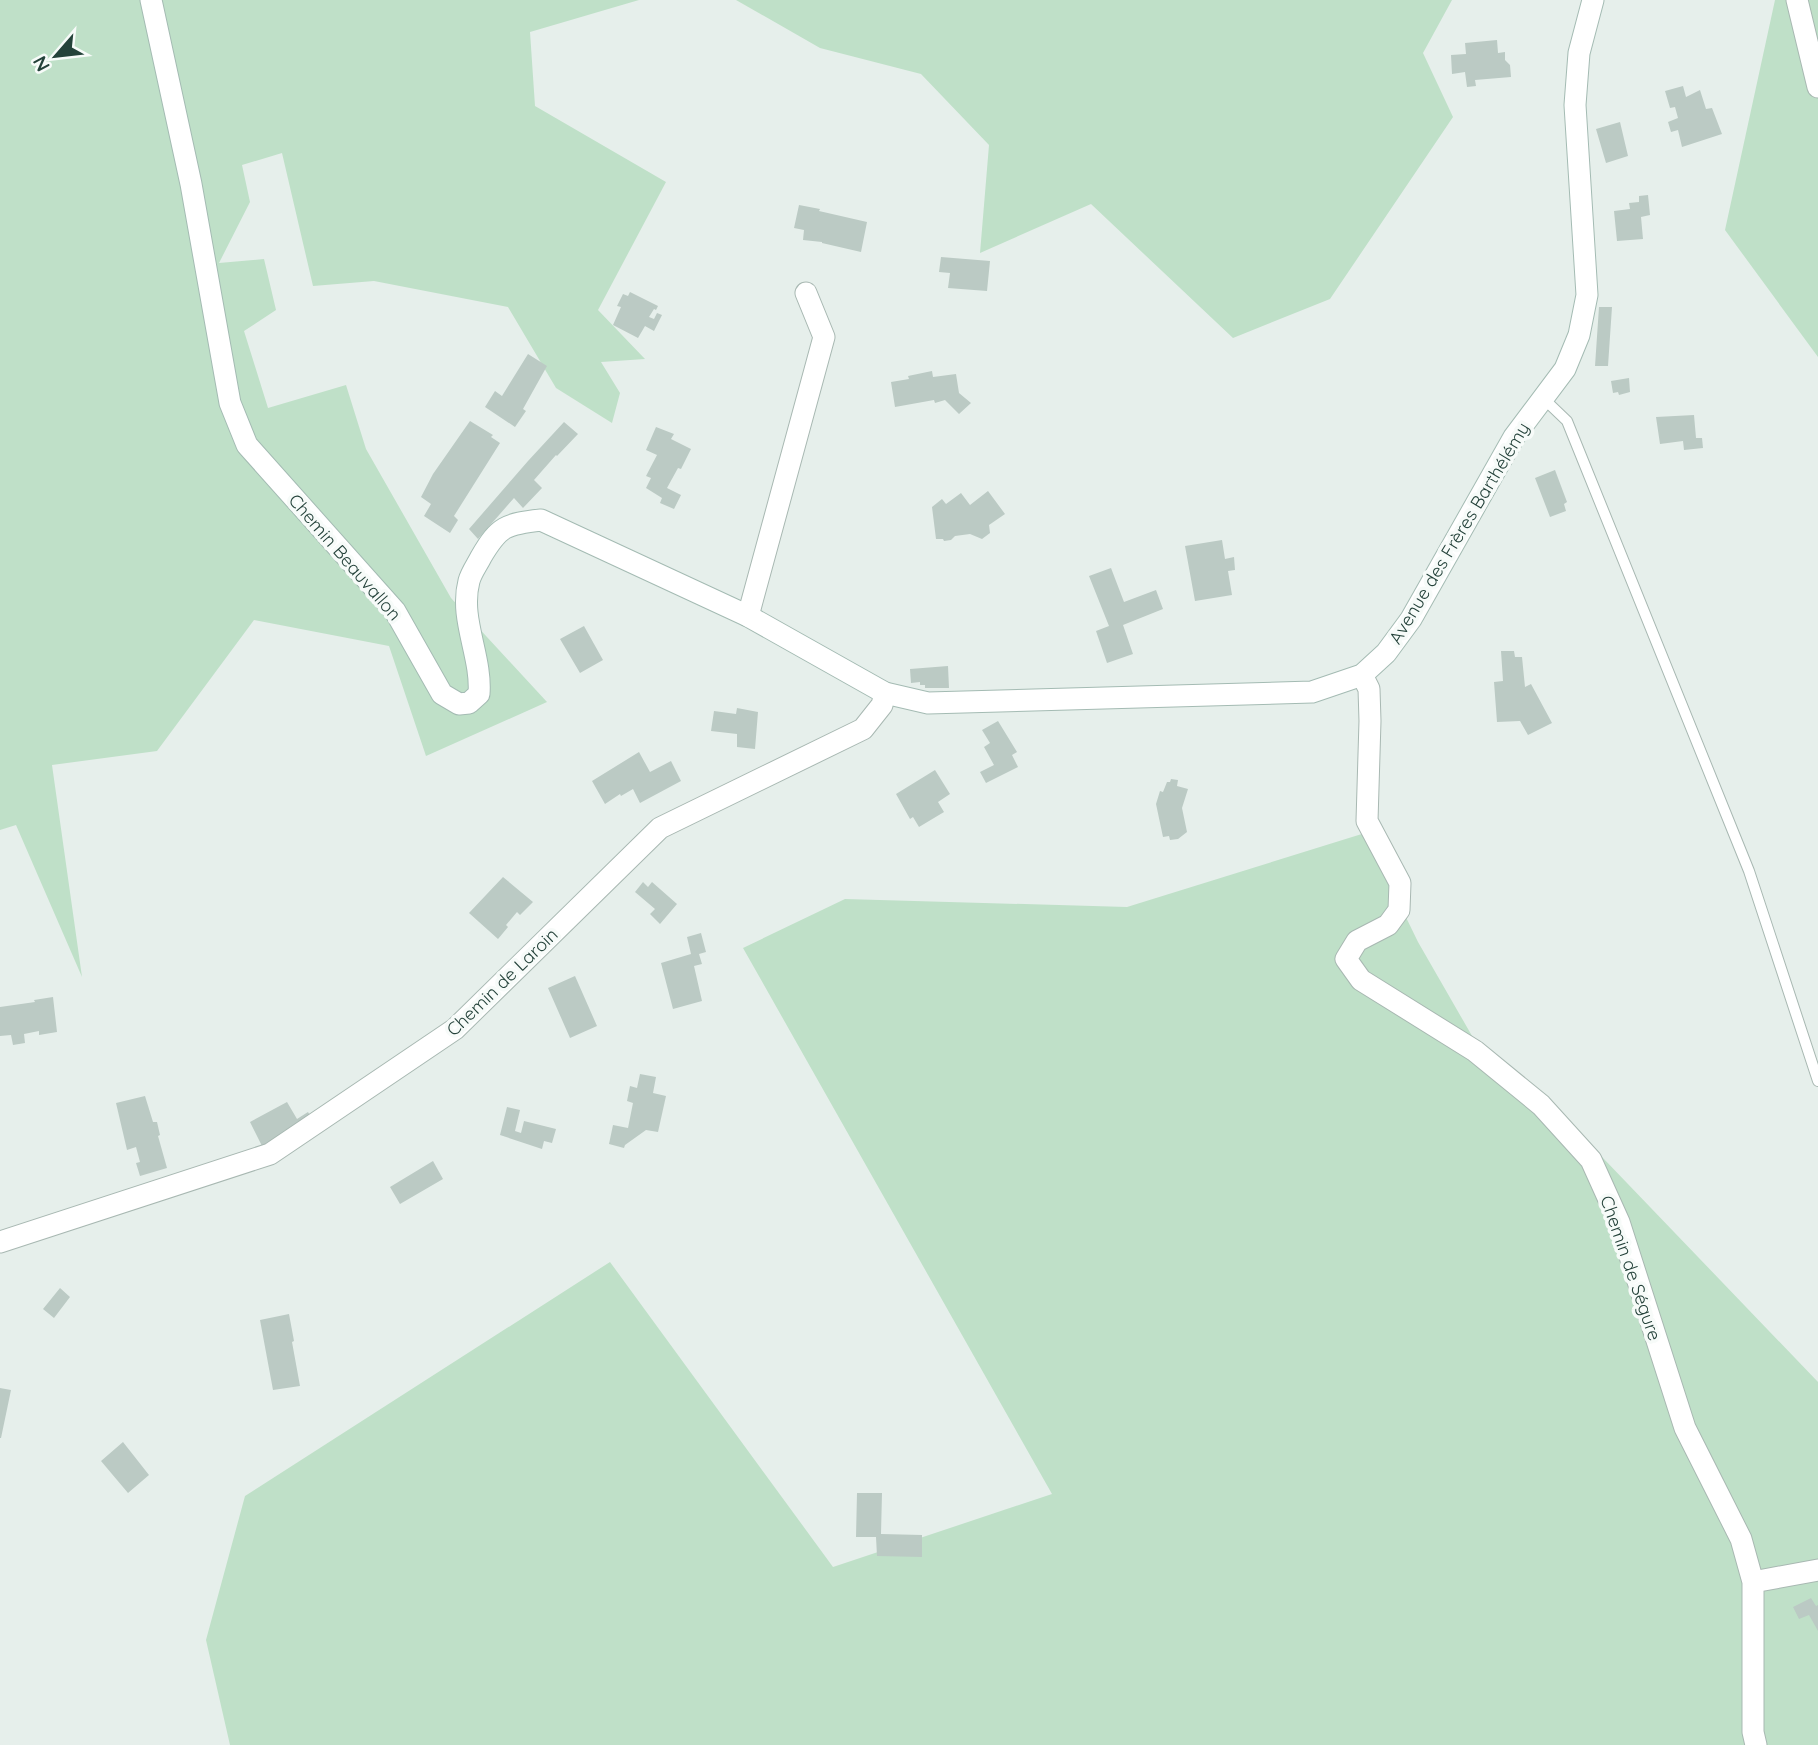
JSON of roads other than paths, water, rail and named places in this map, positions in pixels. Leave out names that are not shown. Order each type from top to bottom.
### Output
[{"type":"street","name":"Chemin Beauvallon","points":[[151,0],[191,184],[230,403],[247,445],[395,611],[442,694],[459,704],[469,703],[479,694],[480,679],[466,606],[469,580],[490,542],[502,528],[541,520],[748,616],[885,694]]},
{"type":"street","name":"Avenue des Frères Barthélémy","points":[[885,694],[928,703],[1312,692],[1363,675],[1386,653],[1411,619],[1514,438],[1565,369],[1579,335],[1587,295],[1575,105],[1579,53],[1593,0]]},
{"type":"street","points":[[1797,0],[1818,87]]},
{"type":"street","points":[[748,616],[824,337],[806,293]]},
{"type":"street","name":"Chemin de Ségure","points":[[1363,675],[1368,689],[1370,721],[1367,821],[1400,883],[1399,910],[1388,925],[1357,941],[1346,959],[1361,980],[1475,1051],[1541,1105],[1591,1160],[1619,1222],[1685,1428],[1741,1539],[1753,1582],[1753,1732],[1756,1745]]},
{"type":"street","name":"Chemin de Laroin","points":[[0,1242],[270,1154],[455,1030],[660,828],[863,729],[882,705],[885,694]]},
{"type":"street","points":[[1753,1582],[1818,1570]]},
{"type":"lane","points":[[1543,398],[1567,421],[1749,871],[1818,1082]]}]
